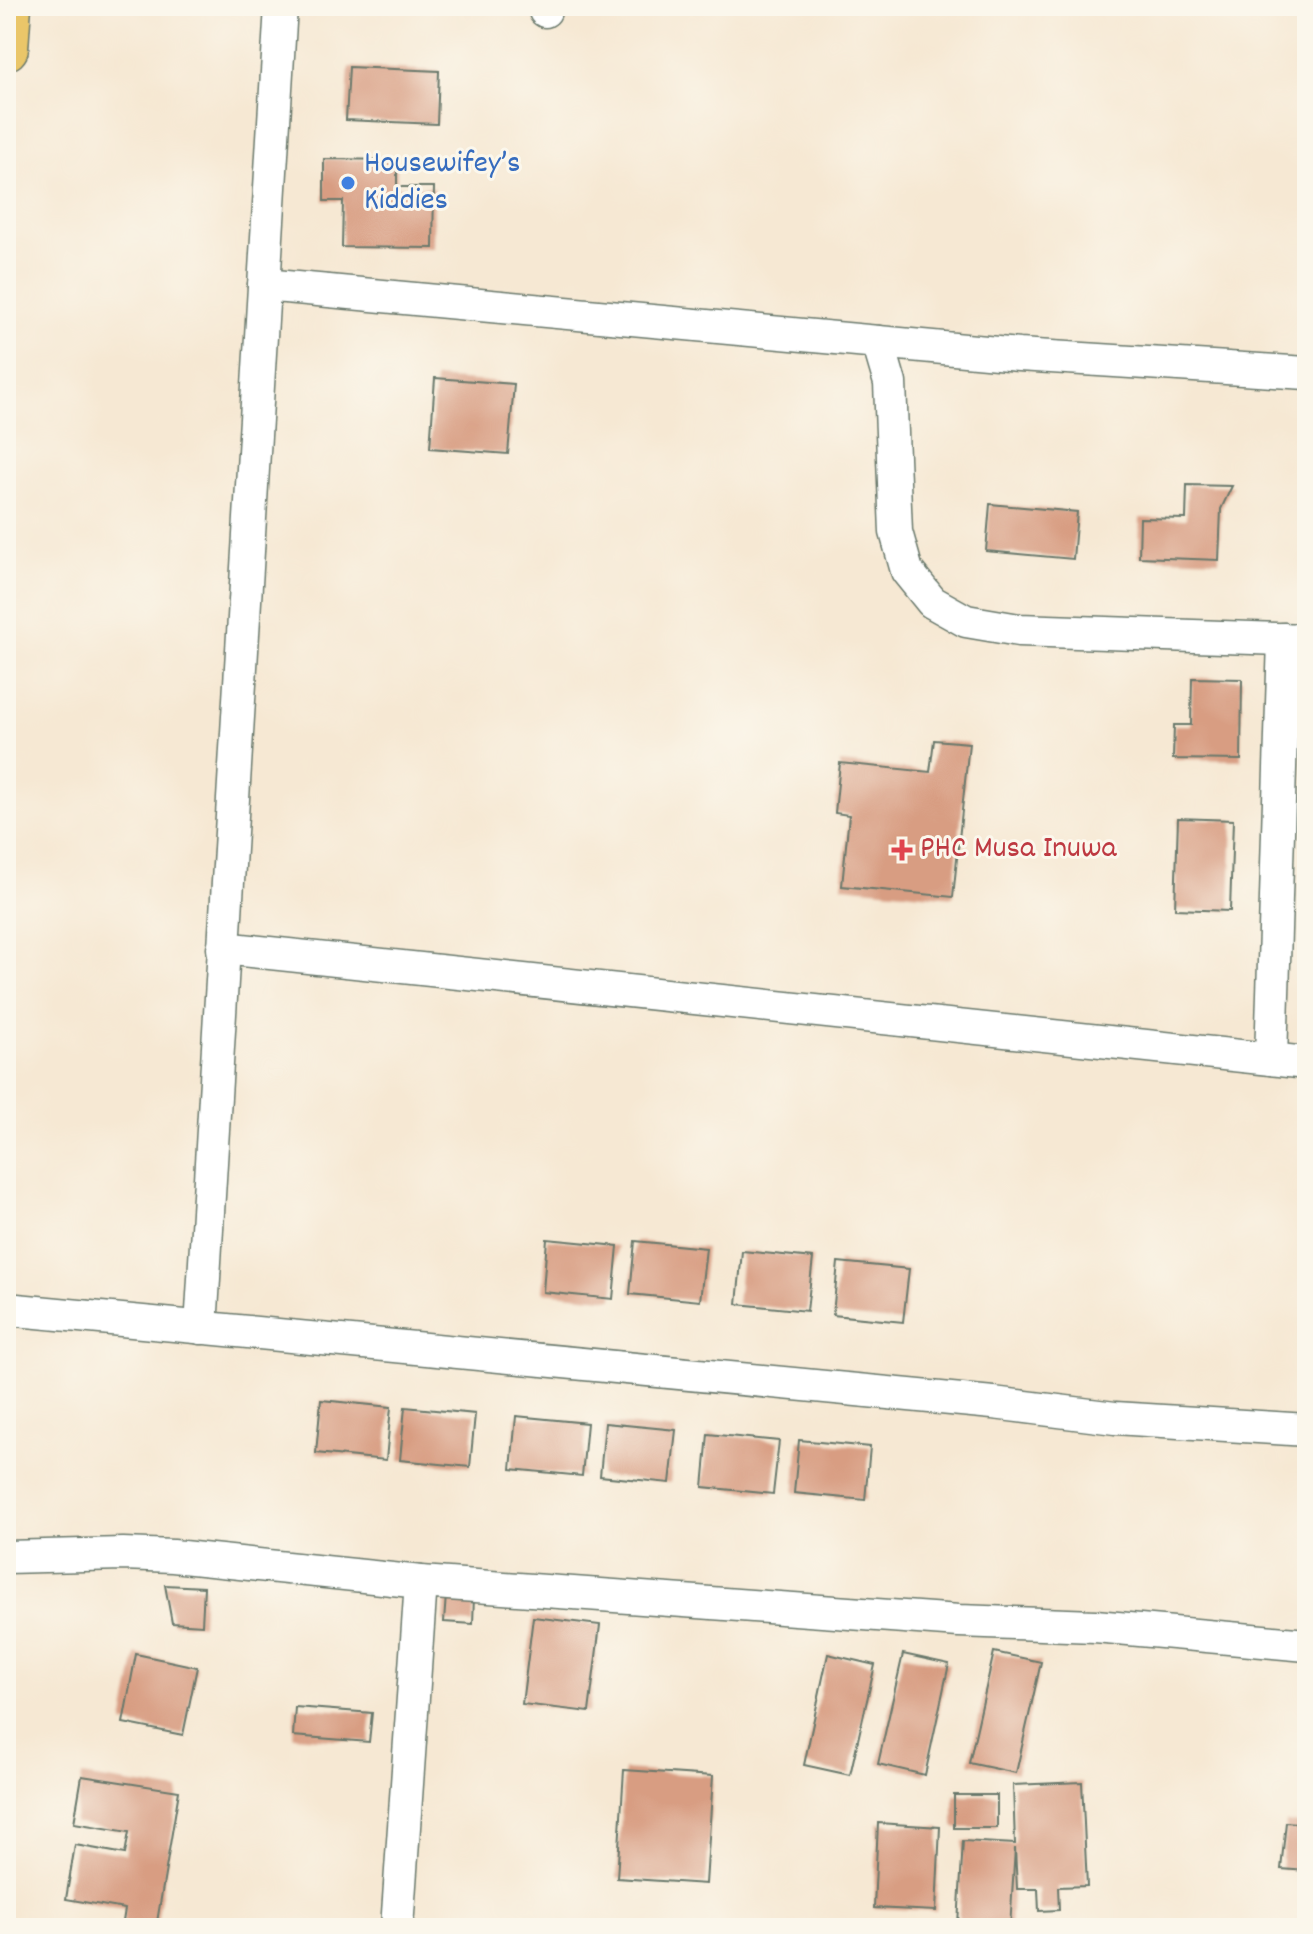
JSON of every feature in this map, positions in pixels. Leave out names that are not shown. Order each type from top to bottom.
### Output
[{"type":"main road","points":[[6,48],[9,6]]},
{"type":"street","points":[[201,1328],[281,6]]},
{"type":"street","points":[[264,285],[1019,355],[1307,373]]},
{"type":"street","points":[[878,342],[890,383],[896,532],[907,571],[932,602],[966,621],[1019,630],[1296,640],[1271,1059]]},
{"type":"street","points":[[223,948],[1307,1063]]},
{"type":"street","points":[[6,1309],[977,1401],[1115,1418],[1307,1430]]},
{"type":"street","points":[[6,1557],[173,1556],[421,1582],[959,1621],[1095,1626],[1307,1645]]},
{"type":"street","points":[[397,1928],[421,1582]]},
{"type":"building","points":[[349,67],[439,71],[437,124],[346,120]]},
{"type":"building","points":[[324,159],[397,160],[397,187],[434,187],[433,248],[342,247],[343,201],[324,201]]},
{"type":"building","points":[[435,378],[514,384],[508,454],[430,448]]},
{"type":"building","points":[[1187,485],[1232,486],[1221,509],[1219,560],[1139,557],[1140,518],[1186,519]]},
{"type":"building","points":[[990,504],[1077,512],[1073,559],[986,551]]},
{"type":"building","points":[[1192,678],[1242,679],[1241,760],[1173,759],[1174,725],[1191,725]]},
{"type":"building","name":"PHC Musa Inuwa","points":[[934,740],[969,743],[953,897],[842,886],[849,815],[835,813],[840,763],[930,772]]},
{"type":"building","points":[[1178,818],[1233,820],[1230,911],[1175,909]]},
{"type":"building","points":[[547,1239],[618,1246],[613,1299],[543,1292]]},
{"type":"building","points":[[635,1241],[706,1248],[700,1301],[630,1294]]},
{"type":"building","points":[[742,1251],[813,1258],[807,1311],[737,1304]]},
{"type":"building","points":[[838,1262],[909,1269],[903,1322],[833,1315]]},
{"type":"building","points":[[321,1400],[391,1407],[386,1460],[316,1453]]},
{"type":"building","points":[[405,1407],[475,1414],[470,1467],[400,1460]]},
{"type":"building","points":[[516,1416],[587,1423],[582,1476],[511,1469]]},
{"type":"building","points":[[605,1423],[676,1430],[670,1483],[600,1476]]},
{"type":"building","points":[[708,1434],[779,1441],[773,1494],[703,1487]]},
{"type":"building","points":[[799,1440],[870,1447],[865,1500],[794,1493]]},
{"type":"building","points":[[165,1585],[204,1587],[202,1625],[172,1623]]},
{"type":"building","points":[[446,1595],[474,1596],[473,1624],[444,1622]]},
{"type":"building","points":[[533,1617],[600,1625],[589,1712],[522,1704]]},
{"type":"building","points":[[994,1652],[1041,1662],[1016,1773],[969,1763]]},
{"type":"building","points":[[136,1654],[197,1667],[183,1735],[123,1723]]},
{"type":"building","points":[[828,1654],[875,1665],[850,1775],[804,1765]]},
{"type":"building","points":[[903,1654],[949,1664],[925,1775],[878,1764]]},
{"type":"building","points":[[295,1707],[372,1713],[369,1742],[293,1736]]},
{"type":"building","points":[[624,1770],[713,1776],[706,1884],[617,1878]]},
{"type":"building","points":[[82,1776],[179,1791],[156,1928],[122,1928],[125,1909],[66,1899],[75,1845],[125,1854],[129,1832],[74,1823]]},
{"type":"building","points":[[1082,1782],[1087,1886],[1058,1887],[1059,1910],[1039,1911],[1038,1889],[1017,1889],[1015,1848],[1010,1928],[958,1924],[963,1841],[1015,1844],[1013,1785]]},
{"type":"building","points":[[954,1795],[997,1795],[997,1828],[954,1828]]},
{"type":"building","points":[[1286,1822],[1307,1824],[1307,1871],[1281,1869]]},
{"type":"building","points":[[878,1823],[940,1827],[936,1911],[874,1908]]},
{"type":"place","name":"Housewifey’s Kiddies","points":[[348,183]]},
{"type":"place","name":"PHC Musa Inuwa","points":[[902,850]]}]
